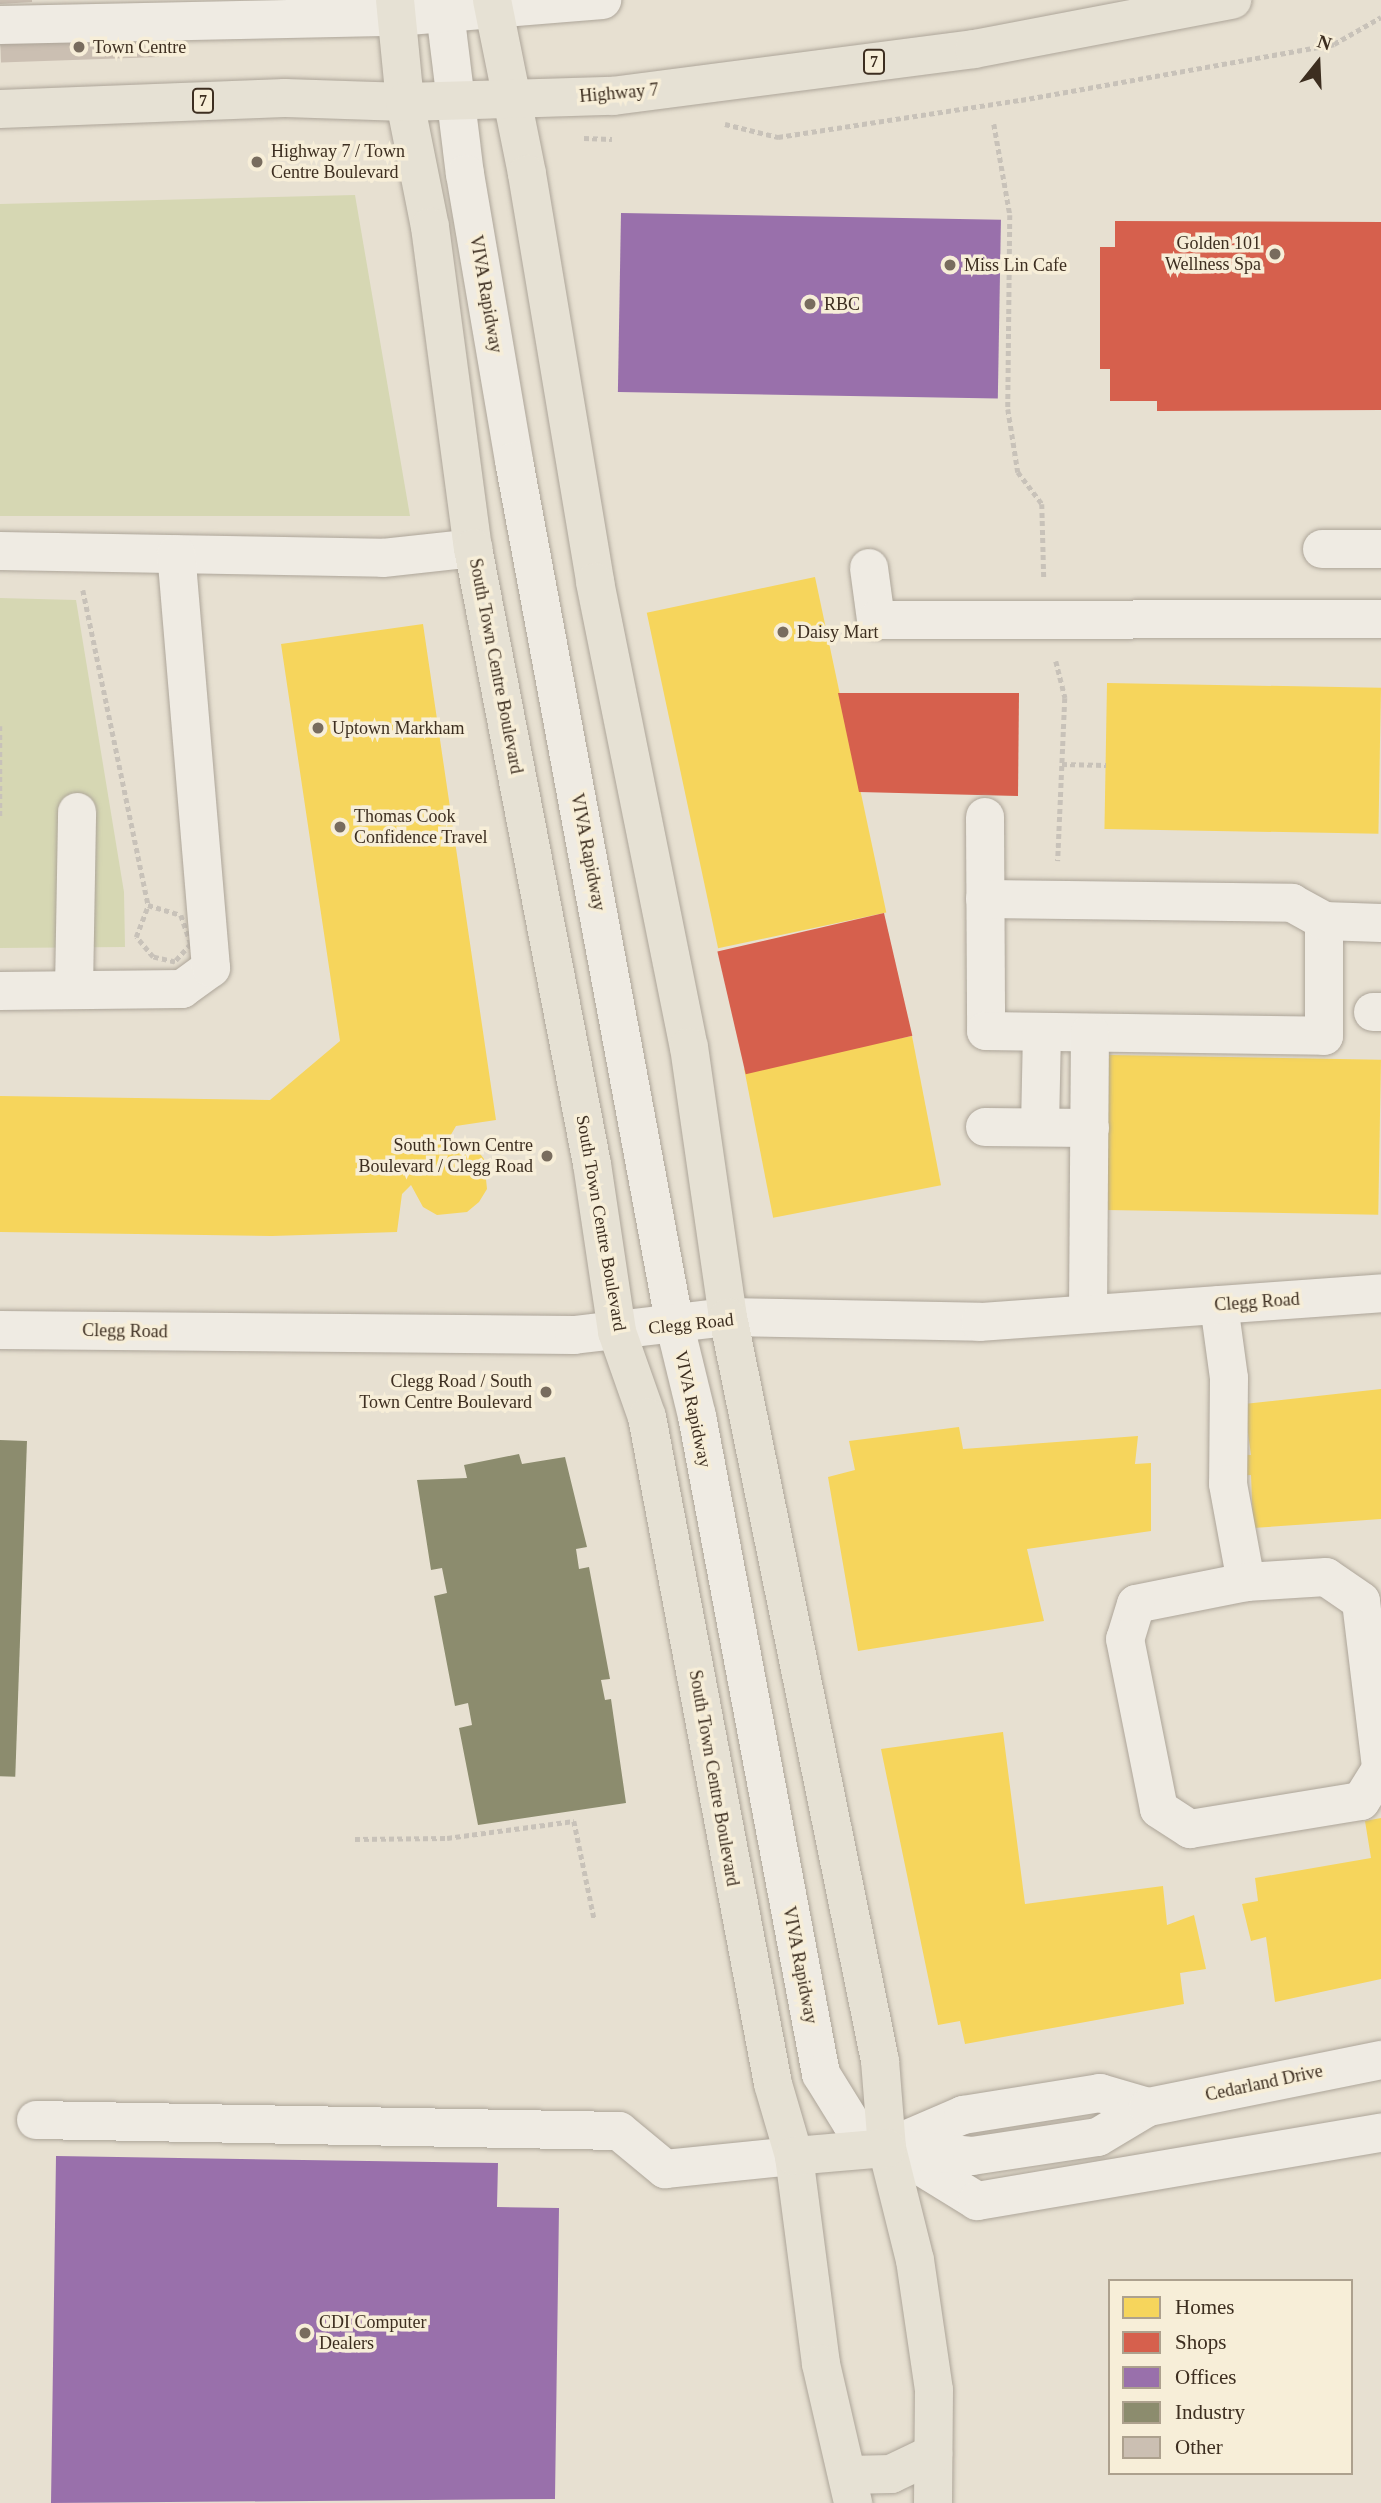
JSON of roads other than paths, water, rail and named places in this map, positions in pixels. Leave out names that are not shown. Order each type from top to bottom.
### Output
[{"type":"main road","name":"Highway 7","points":[[0,109],[285,98],[405,102],[613,96],[974,49],[1232,0]]},
{"type":"main road","points":[[493,5],[513,98],[595,582],[689,1047],[728,1317],[880,2061],[887,2148],[915,2260],[934,2390],[933,2503]]},
{"type":"main road","name":"South Town Centre Boulevard","points":[[396,8],[405,102],[430,227],[473,548],[592,1164],[617,1332],[647,1417],[770,2071],[794,2156],[821,2364],[851,2489]]},
{"type":"main road","name":"Cedarland Drive","points":[[794,2156],[887,2148]]},
{"type":"main road","points":[[851,2489],[933,2454]]},
{"type":"street","points":[[0,25],[396,8],[445,12],[493,5],[602,0]]},
{"type":"street","name":"VIVA Rapidway","points":[[445,12],[512,447],[675,1326],[697,1416],[821,2074],[852,2123],[887,2148],[977,2201],[1381,2133]]},
{"type":"street","points":[[0,551],[383,558],[473,548]]},
{"type":"street","points":[[1322,549],[1381,550]]},
{"type":"street","points":[[0,991],[182,989],[211,968],[176,554]]},
{"type":"street","points":[[869,568],[876,620],[1381,619]]},
{"type":"street","points":[[74,990],[77,812]]},
{"type":"street","points":[[985,817],[986,1031],[1324,1036],[1324,921]]},
{"type":"street","points":[[985,899],[1292,904],[1324,921],[1381,923]]},
{"type":"street","points":[[1040,1128],[1042,1032]]},
{"type":"street","points":[[1088,1314],[1090,1033]]},
{"type":"street","points":[[985,1127],[1090,1128]]},
{"type":"street","name":"Clegg Road","points":[[0,1330],[617,1332],[728,1317],[980,1322],[1381,1293]]},
{"type":"street","points":[[1219,1305],[1229,1378],[1228,1484],[1246,1582]]},
{"type":"street","points":[[1326,1577],[1361,1601],[1381,1768],[1361,1801],[1190,1829],[1159,1809],[1125,1639],[1136,1604],[1246,1582],[1326,1577]]},
{"type":"street","name":"Cedarland Drive","points":[[887,2148],[972,2156],[1098,2137],[1148,2107],[1381,2060]]},
{"type":"street","points":[[36,2120],[619,2131],[665,2169],[794,2156]]},
{"type":"place","name":"Town Centre","points":[[79,47]]},
{"type":"place","name":"Highway 7 / Town Centre Boulevard","points":[[257,162]]},
{"type":"place","name":"Golden 101 Wellness Spa","points":[[1275,254]]},
{"type":"place","name":"Miss Lin Cafe","points":[[950,265]]},
{"type":"place","name":"RBC","points":[[810,304]]},
{"type":"place","name":"Daisy Mart","points":[[783,632]]},
{"type":"place","name":"Uptown Markham","points":[[318,728]]},
{"type":"place","name":"Thomas Cook Confidence Travel","points":[[340,827]]},
{"type":"place","name":"South Town Centre Boulevard / Clegg Road","points":[[547,1156]]},
{"type":"place","name":"Clegg Road / South Town Centre Boulevard","points":[[546,1392]]},
{"type":"place","name":"CDI Computer Dealers","points":[[305,2333]]}]
